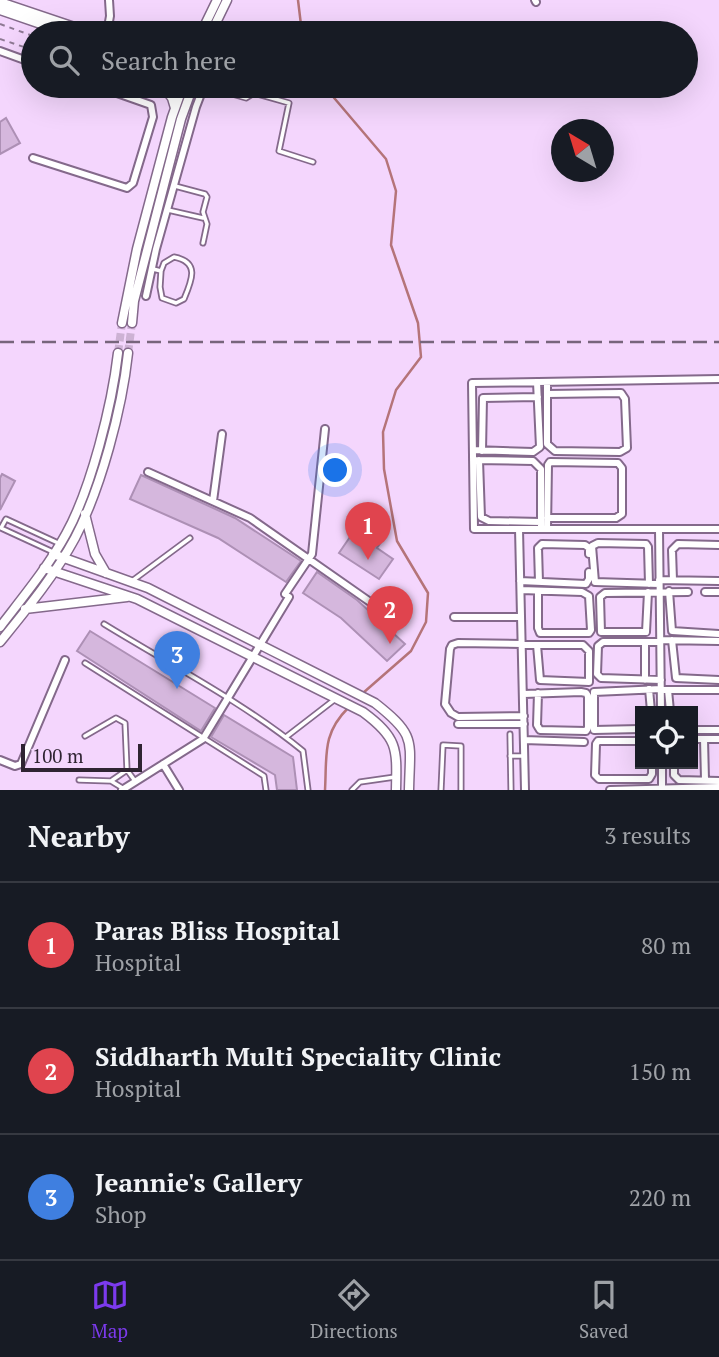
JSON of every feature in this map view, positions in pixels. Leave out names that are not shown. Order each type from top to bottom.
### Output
[{"type":"street","points":[[109,0],[109,21]]},
{"type":"street","points":[[207,21],[217,0]]},
{"type":"street","points":[[217,21],[227,0]]},
{"type":"street","points":[[0,2],[56,21]]},
{"type":"street","points":[[0,10],[32,21]]},
{"type":"street","points":[[0,51],[21,59]]},
{"type":"street","points":[[33,158],[127,188],[133,183],[153,117],[151,105],[131,98]]},
{"type":"street","points":[[172,98],[175,108]]},
{"type":"street","points":[[122,323],[137,249],[179,98]]},
{"type":"street","points":[[132,323],[134,301],[189,98]]},
{"type":"street","points":[[146,296],[151,268],[199,98]]},
{"type":"street","points":[[0,642],[25,609],[67,533],[87,484],[115,383],[118,353]]},
{"type":"street","points":[[56,555],[75,538],[96,488],[125,387],[128,353]]},
{"type":"street","points":[[719,379],[472,383],[473,450],[481,517],[489,521],[544,525],[719,529]]},
{"type":"street","points":[[473,450],[533,452],[540,447],[537,382]]},
{"type":"street","points":[[547,382],[547,394],[547,443],[550,447],[555,450],[620,452],[626,448],[625,399],[621,393],[547,394]]},
{"type":"street","points":[[482,451],[483,398],[538,397]]},
{"type":"street","points":[[123,789],[203,739],[312,554],[325,429]]},
{"type":"street","points":[[213,501],[222,434]]},
{"type":"street","points":[[476,460],[533,461],[538,464],[541,469],[544,525]]},
{"type":"street","points":[[476,460],[474,529],[519,529],[616,518],[622,514],[622,468],[618,463],[550,462],[544,525]]},
{"type":"street","points":[[148,472],[250,518],[373,604]]},
{"type":"street","points":[[85,514],[95,554],[106,573]]},
{"type":"street","points":[[519,529],[525,790]]},
{"type":"street","points":[[659,529],[661,680],[668,706]]},
{"type":"street","points":[[649,583],[646,544],[598,543],[592,546],[594,582],[649,583],[670,591],[688,592]]},
{"type":"street","points":[[520,582],[586,583],[589,579],[589,548],[584,545],[542,544],[538,548],[539,582]]},
{"type":"street","points":[[673,580],[675,546],[719,545]]},
{"type":"street","points":[[56,555],[148,588],[370,701],[396,720],[407,736],[412,751],[409,790]]},
{"type":"street","points":[[48,570],[130,596],[363,712],[392,738],[397,760],[396,790]]},
{"type":"street","points":[[0,627],[48,570]]},
{"type":"street","points":[[648,592],[646,632],[601,632],[602,594],[648,592],[673,580],[719,581]]},
{"type":"street","points":[[520,590],[586,593],[589,596],[592,630],[589,633],[540,632],[538,591]]},
{"type":"street","points":[[670,591],[672,631],[719,634]]},
{"type":"street","points":[[705,592],[719,592]]},
{"type":"street","points":[[25,609],[130,596]]},
{"type":"street","points":[[454,617],[521,617]]},
{"type":"street","points":[[672,640],[676,678],[719,680]]},
{"type":"street","points":[[661,680],[601,678],[597,674],[600,644],[672,640],[719,641]]},
{"type":"street","points":[[645,642],[645,680]]},
{"type":"street","points":[[524,716],[458,717],[451,713],[445,704],[450,649],[458,643],[583,645],[589,651],[589,682],[540,680],[537,645]]},
{"type":"street","points":[[0,760],[15,766],[21,764],[65,660]]},
{"type":"street","points":[[649,689],[651,706]]},
{"type":"street","points":[[635,729],[594,730],[593,694],[596,691],[649,689],[719,690]]},
{"type":"street","points":[[661,706],[663,690]]},
{"type":"street","points":[[524,694],[538,693],[586,693],[586,731],[540,730],[537,725],[538,693]]},
{"type":"street","points":[[458,724],[524,724]]},
{"type":"street","points":[[698,730],[719,730]]},
{"type":"street","points":[[698,739],[719,739]]},
{"type":"street","points":[[704,739],[705,780]]},
{"type":"street","points":[[524,740],[584,742]]},
{"type":"street","points":[[635,741],[598,741],[595,775],[599,779],[649,779],[652,769]]},
{"type":"street","points":[[163,764],[178,790]]},
{"type":"street","points":[[663,769],[666,789]]},
{"type":"street","points":[[675,769],[676,778],[719,781]]},
{"type":"street","points":[[610,790],[719,787]]},
{"type":"lane","points":[[272,98],[289,103],[279,151],[313,162]]},
{"type":"lane","points":[[175,186],[205,194],[207,197],[203,218],[206,224],[203,243]]},
{"type":"lane","points":[[168,210],[203,218]]},
{"type":"lane","points":[[174,257],[186,259],[191,263],[192,269],[184,299],[176,303],[162,298],[161,271],[164,263],[174,257]]},
{"type":"lane","points":[[151,268],[161,271]]},
{"type":"lane","points":[[56,555],[1,528],[6,519],[60,544]]},
{"type":"lane","points":[[130,582],[190,538]]},
{"type":"lane","points":[[103,624],[286,737],[303,751],[308,790]]},
{"type":"lane","points":[[85,663],[264,776],[266,790]]},
{"type":"lane","points":[[286,737],[338,700]]},
{"type":"lane","points":[[85,736],[110,720],[123,720],[127,770],[135,781]]},
{"type":"lane","points":[[510,734],[511,790]]},
{"type":"lane","points":[[441,790],[443,745],[461,746],[461,790]]},
{"type":"lane","points":[[510,755],[524,756]]},
{"type":"lane","points":[[111,781],[127,770]]},
{"type":"lane","points":[[352,790],[360,782],[396,777]]},
{"type":"lane","points":[[79,780],[111,781],[123,789]]},
{"type":"path","points":[[0,24],[21,32]]},
{"type":"path","points":[[0,38],[21,46]]},
{"type":"building","points":[[6,118],[20,143],[0,154],[0,122]]},
{"type":"building","points":[[2,474],[15,481],[0,510],[0,478]]},
{"type":"building","points":[[141,475],[235,518],[301,561],[286,582],[218,538],[130,499]]},
{"type":"building","points":[[369,533],[381,542],[377,548],[393,559],[379,579],[339,553],[352,534],[363,541]]},
{"type":"building","points":[[317,572],[357,600],[405,644],[387,661],[341,618],[303,593]]},
{"type":"building","points":[[90,631],[215,708],[201,731],[77,651]]},
{"type":"building","points":[[224,715],[293,757],[297,790],[277,790],[275,775],[211,737]]},
{"type":"waterway","points":[[298,0],[301,21]]},
{"type":"waterway","points":[[334,98],[386,159],[396,191],[391,245],[418,323],[421,357],[396,390],[383,432],[384,469],[397,541],[428,593],[426,622],[411,651],[363,693]]},
{"type":"waterway","points":[[325,790],[326,756],[330,736],[348,708]]},
{"type":"tunnel","points":[[118,353],[122,323]]},
{"type":"tunnel","points":[[128,353],[132,323]]},
{"type":"railway","points":[[0,342],[719,342]]},
{"type":"place","name":"Paras Bliss Hospital","points":[[368,560]]},
{"type":"place","name":"Siddharth Multi Speciality Clinic","points":[[390,644]]},
{"type":"place","name":"Jeannie's Gallery","points":[[177,689]]}]
